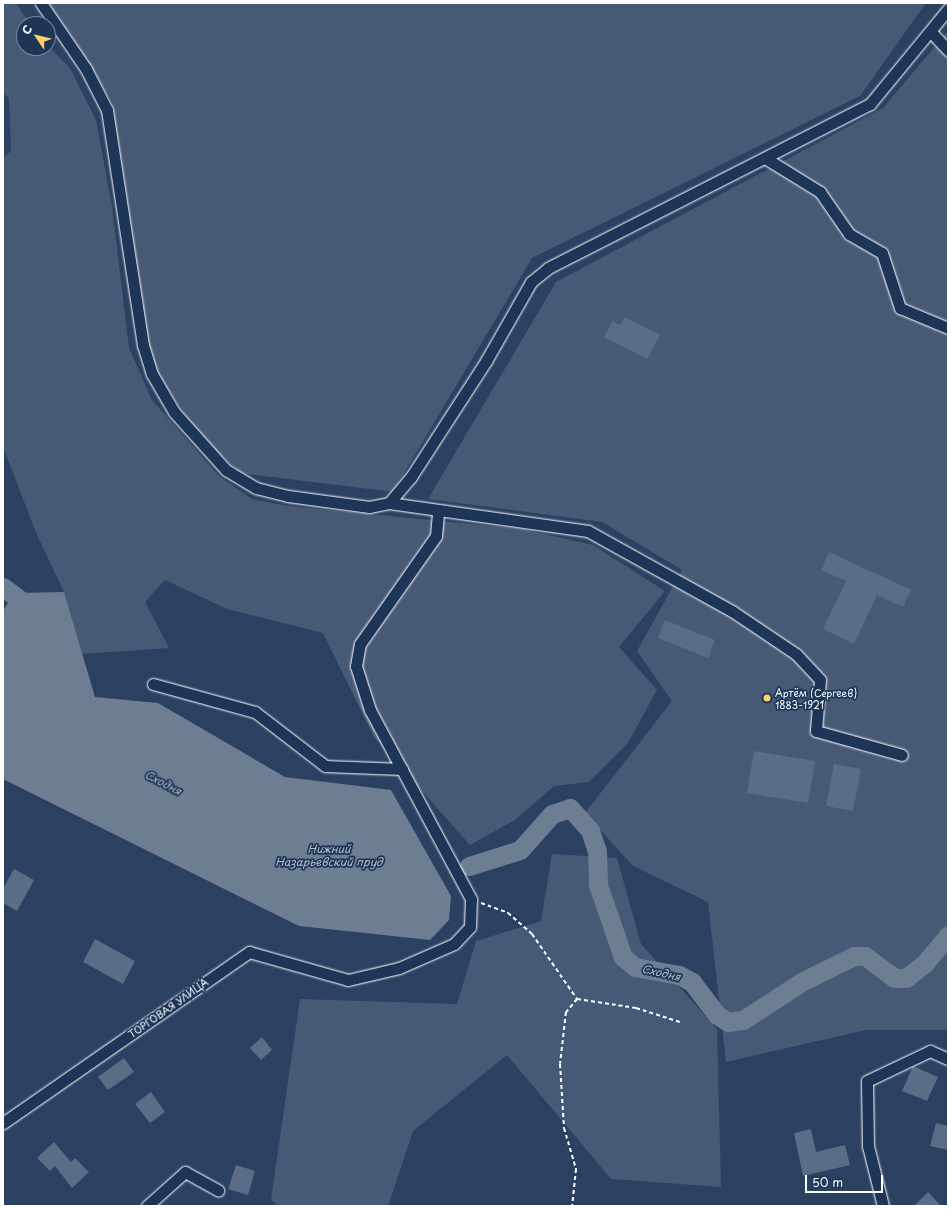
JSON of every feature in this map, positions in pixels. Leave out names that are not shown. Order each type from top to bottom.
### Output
[{"type":"street","points":[[41,3],[86,69],[107,110],[142,345],[152,374],[174,412],[226,470],[256,488],[369,507],[388,503],[438,511],[559,524],[588,531],[732,611],[796,654],[820,680],[816,731],[902,755]]},
{"type":"street","points":[[388,503],[411,477],[486,361],[531,282],[548,268],[870,104],[931,32],[948,9]]},
{"type":"street","points":[[931,32],[948,50]]},
{"type":"street","points":[[765,158],[820,192],[849,234],[882,253],[900,308],[948,328]]},
{"type":"street","points":[[438,511],[436,536],[360,644],[356,666],[370,710],[471,900]]},
{"type":"street","points":[[153,684],[255,712],[325,766],[402,769]]},
{"type":"street","name":"ТОРГОВАЯ УЛИЦА","points":[[3,1123],[248,952],[348,980],[398,968],[454,944],[470,927],[471,900]]},
{"type":"street","points":[[884,1206],[868,1146],[867,1081],[930,1051],[948,1059]]},
{"type":"street","points":[[147,1206],[185,1172],[218,1190]]},
{"type":"path","points":[[471,900],[508,913],[532,934],[576,999],[636,1008],[680,1022]]},
{"type":"path","points":[[572,1206],[576,1169],[564,1128],[560,1064],[566,1012],[576,999]]},
{"type":"shaded area","points":[[3,3],[16,3],[25,16],[16,16],[16,56],[56,56],[56,54],[70,68],[96,120],[112,206],[129,348],[152,400],[219,476],[252,499],[288,506],[522,529],[593,545],[665,591],[619,647],[657,690],[628,743],[589,782],[554,786],[515,820],[470,845],[374,737],[323,633],[227,609],[165,580],[145,602],[169,648],[82,654],[64,592],[37,535],[3,447],[3,158],[11,151],[9,99],[3,92]]},
{"type":"shaded area","points":[[45,3],[926,3],[860,96],[532,258],[393,492],[240,473],[195,431],[148,357],[112,101],[56,19],[56,16],[54,16]]},
{"type":"shaded area","points":[[948,31],[948,1030],[866,1030],[726,1062],[708,902],[633,866],[585,813],[672,701],[637,651],[682,570],[602,522],[428,499],[556,282],[883,108]]},
{"type":"shaded area","points":[[552,854],[617,858],[641,944],[717,1029],[721,1187],[611,1179],[507,1055],[413,1131],[388,1206],[278,1206],[271,1199],[300,999],[457,1004],[476,941],[541,921]]},
{"type":"water","name":"Нижний Назарьевский пруд","points":[[64,592],[95,697],[158,703],[285,777],[391,790],[451,896],[449,920],[430,940],[299,926],[3,779],[3,611],[14,593]]},
{"type":"building","points":[[625,317],[660,335],[647,359],[604,337],[612,321],[620,325]]},
{"type":"building","points":[[829,552],[911,590],[903,607],[877,595],[854,644],[823,629],[846,581],[821,570]]},
{"type":"building","points":[[665,620],[715,640],[708,658],[658,638]]},
{"type":"building","points":[[754,751],[815,761],[808,803],[747,793]]},
{"type":"building","points":[[834,764],[861,769],[853,811],[826,806]]},
{"type":"building","points":[[14,869],[34,880],[17,911],[3,903],[3,889]]},
{"type":"building","points":[[95,939],[135,961],[123,984],[83,962]]},
{"type":"building","points":[[262,1037],[272,1050],[261,1060],[250,1048]]},
{"type":"building","points":[[124,1058],[134,1072],[108,1090],[98,1077]]},
{"type":"building","points":[[913,1066],[938,1077],[927,1101],[902,1091]]},
{"type":"building","points":[[151,1092],[165,1112],[150,1123],[135,1104]]},
{"type":"building","points":[[936,1123],[948,1126],[948,1150],[930,1146]]},
{"type":"building","points":[[811,1129],[816,1152],[845,1145],[850,1165],[803,1176],[794,1133]]},
{"type":"building","points":[[54,1142],[71,1162],[75,1158],[89,1172],[72,1188],[55,1166],[50,1171],[37,1158]]},
{"type":"building","points":[[236,1165],[255,1171],[248,1195],[228,1189]]},
{"type":"building","points":[[928,1192],[941,1206],[914,1206]]},
{"type":"waterway","name":"Сходня","points":[[3,587],[33,610]]},
{"type":"waterway","name":"Сходня","points":[[469,866],[520,850],[552,814],[570,808],[590,830],[597,851],[598,885],[623,957],[635,967],[679,975],[692,982],[717,1015],[728,1022],[743,1020],[803,981],[854,956],[865,956],[894,978],[906,978],[924,964],[948,935]]},
{"type":"place","name":"Артём (Сергеев) 1883-1921","points":[[767,698]]}]
